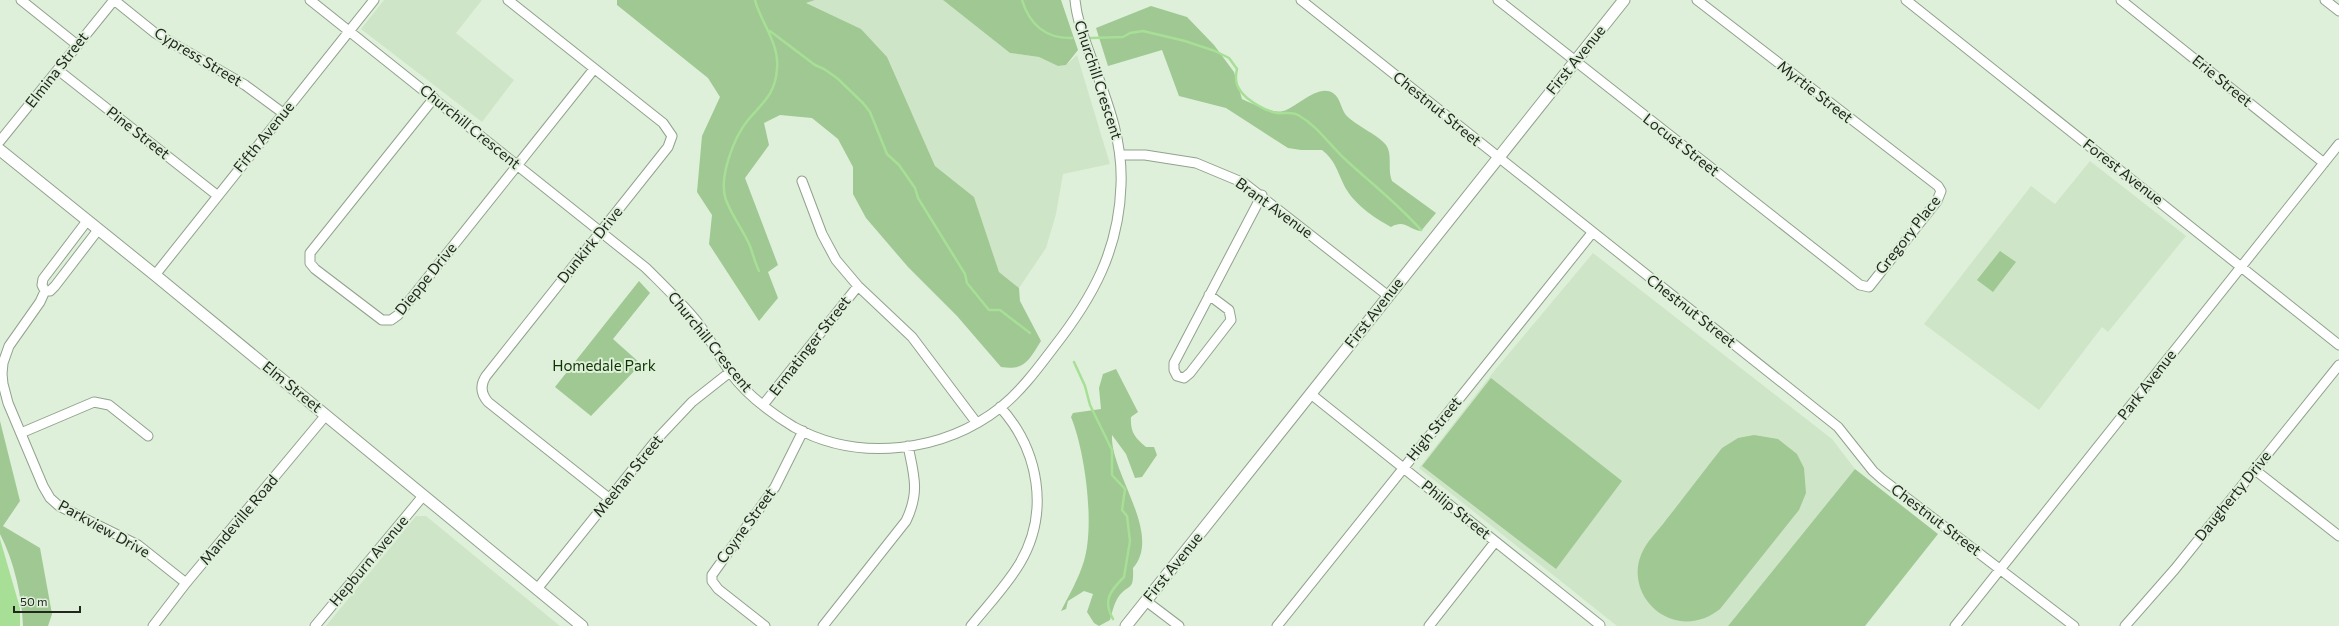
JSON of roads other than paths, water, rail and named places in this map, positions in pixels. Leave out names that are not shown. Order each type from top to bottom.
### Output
[{"type":"main road","name":"First Avenue","points":[[1126,626],[1312,395],[1387,295],[1576,62],[1624,0]]},
{"type":"main road","name":"Elm Street","points":[[0,150],[98,230],[155,274],[582,626]]},
{"type":"street","points":[[21,0],[76,44]]},
{"type":"street","name":"Elmina Street","points":[[0,141],[58,70],[76,44],[114,0]]},
{"type":"street","name":"Cypress Street","points":[[114,0],[155,33],[245,85],[283,113]]},
{"type":"street","name":"Churchill Crescent","points":[[310,0],[638,262],[676,298],[704,332],[730,372],[763,405],[804,431],[858,447],[908,446],[956,434],[1000,407],[1022,387],[1077,318],[1098,282],[1118,222],[1121,185],[1121,155],[1112,114],[1082,33],[1075,0]]},
{"type":"street","name":"Fifth Avenue","points":[[155,274],[374,0]]},
{"type":"street","name":"Dunkirk Drive","points":[[508,0],[663,123],[672,136],[668,148],[486,376],[482,389],[488,402],[610,498]]},
{"type":"street","name":"Chestnut Street","points":[[1301,0],[1592,233],[1838,427],[1873,471],[1882,479],[2074,626]]},
{"type":"street","name":"Locust Street","points":[[1498,0],[1855,281],[1866,287]]},
{"type":"street","name":"Myrtie Street","points":[[1697,0],[1933,183]]},
{"type":"street","name":"Forest Avenue","points":[[1906,0],[2242,266],[2339,345]]},
{"type":"street","name":"Erie Street","points":[[2121,0],[2324,163]]},
{"type":"street","points":[[2325,0],[2339,11]]},
{"type":"street","name":"Dieppe Drive","points":[[434,98],[312,248],[309,259],[315,269],[378,318],[387,321],[394,318],[594,69]]},
{"type":"street","name":"Pine Street","points":[[58,70],[218,196]]},
{"type":"street","name":"Park Avenue","points":[[1955,626],[2339,144]]},
{"type":"street","name":"Brant Avenue","points":[[1121,155],[1145,155],[1196,163],[1244,183],[1387,295]]},
{"type":"street","points":[[802,181],[828,248],[846,274],[912,337],[976,422]]},
{"type":"street","name":"Gregory Place","points":[[1866,287],[1873,283],[1940,196],[1942,191],[1933,183]]},
{"type":"street","points":[[1209,295],[1229,310],[1231,320],[1190,374],[1184,378],[1177,376],[1174,370],[1174,363],[1209,295],[1262,196]]},
{"type":"street","name":"Parkview Drive","points":[[45,291],[42,285],[43,279],[87,221]]},
{"type":"street","name":"Parkview Drive","points":[[45,291],[50,291],[55,286],[98,230]]},
{"type":"street","name":"High Street","points":[[1277,626],[1592,233]]},
{"type":"street","name":"Ermatinger Street","points":[[763,405],[858,286]]},
{"type":"street","name":"Parkview Drive","points":[[45,291],[40,302],[12,340],[3,363],[3,384],[5,394],[43,486],[53,501],[62,508],[138,545],[186,583]]},
{"type":"street","name":"Daugherty Drive","points":[[2125,626],[2170,575],[2339,365]]},
{"type":"street","name":"Meehan Street","points":[[537,589],[684,409],[730,372]]},
{"type":"street","name":"Philip Street","points":[[1312,395],[1600,625]]},
{"type":"street","points":[[21,433],[94,402],[109,406],[148,436]]},
{"type":"street","points":[[971,626],[1021,562],[1031,538],[1036,518],[1038,486],[1031,458],[1016,428],[1000,407]]},
{"type":"street","name":"Mandeville Road","points":[[153,626],[186,583],[326,415]]},
{"type":"street","name":"Coyne Street","points":[[764,626],[718,589],[712,581],[712,575],[775,487],[804,431]]},
{"type":"street","points":[[824,626],[906,521],[910,513],[915,496],[915,478],[908,446]]},
{"type":"street","points":[[2255,470],[2339,536]]},
{"type":"street","name":"Hepburn Avenue","points":[[315,626],[423,496]]},
{"type":"street","points":[[1429,626],[1496,542]]},
{"type":"street","points":[[1146,601],[1179,626]]},
{"type":"waterway","points":[[755,0],[776,51],[776,78],[771,92],[743,127],[733,147],[726,170],[724,191],[728,206],[750,246],[759,271]]},
{"type":"waterway","points":[[1022,0],[1029,16],[1040,28],[1054,36],[1072,38]]},
{"type":"waterway","points":[[770,31],[815,65],[837,78],[863,103],[870,112],[887,154],[899,165],[915,188],[918,198],[965,274],[967,283],[989,310],[1000,310],[1030,333]]},
{"type":"waterway","points":[[1091,38],[1123,37],[1130,33],[1143,31],[1185,41],[1215,51],[1229,58],[1237,69],[1237,85],[1247,98],[1269,111],[1277,113],[1293,113],[1298,115],[1312,125],[1341,155],[1394,203],[1421,230]]},
{"type":"waterway","points":[[1074,362],[1085,386],[1090,405],[1112,450],[1112,475],[1125,489],[1122,510],[1127,516],[1130,541],[1124,577],[1115,586],[1108,601],[1108,606],[1113,619]]},
{"type":"park label","name":"Homedale Park","points":[[604,366]]}]
